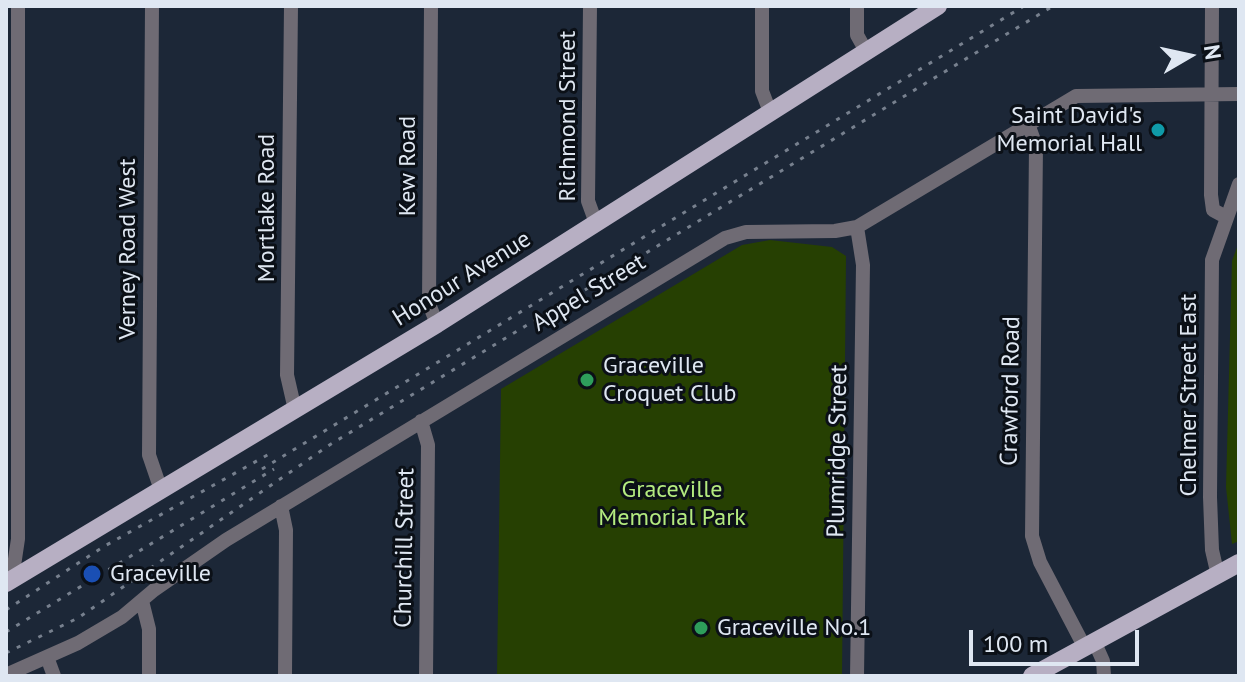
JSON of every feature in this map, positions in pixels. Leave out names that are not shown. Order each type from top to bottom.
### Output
[{"type":"main road","name":"Honour Avenue","points":[[9,581],[437,324],[938,6]]},
{"type":"main road","points":[[1032,676],[1239,563]]},
{"type":"street","points":[[9,581],[18,539],[18,6]]},
{"type":"street","name":"Verney Road West","points":[[152,6],[149,455],[161,490]]},
{"type":"street","name":"Mortlake Road","points":[[291,6],[287,375],[295,410]]},
{"type":"street","name":"Kew Road","points":[[431,6],[429,304],[437,324]]},
{"type":"street","name":"Richmond Street","points":[[590,6],[588,201],[596,223]]},
{"type":"street","points":[[762,6],[762,91],[770,112]]},
{"type":"street","points":[[857,6],[857,35],[866,51]]},
{"type":"street","points":[[1212,6],[1211,202],[1215,212],[1226,217]]},
{"type":"street","name":"Appel Street","points":[[6,675],[91,636],[226,540],[733,235],[857,227],[1083,94],[1239,94]]},
{"type":"street","name":"Crawford Road","points":[[1028,124],[1036,146],[1032,536],[1040,562],[1090,646],[1103,661],[1104,676]]},
{"type":"street","name":"Chelmer Street East","points":[[1218,576],[1212,550],[1210,497],[1211,270],[1239,184]]},
{"type":"street","name":"Plumridge Street","points":[[857,227],[863,265],[857,676]]},
{"type":"street","name":"Churchill Street","points":[[421,421],[428,445],[426,676]]},
{"type":"street","points":[[281,506],[286,530],[285,676]]},
{"type":"street","points":[[18,539],[27,555],[38,564]]},
{"type":"street","points":[[142,601],[149,629],[149,676]]},
{"type":"street","points":[[47,657],[54,676]]},
{"type":"green space","name":"Graceville Memorial Park","points":[[770,240],[832,247],[846,256],[842,676],[497,676],[501,389],[742,245]]},
{"type":"green space","points":[[1239,242],[1239,541],[1232,544],[1226,487],[1232,261]]},
{"type":"railway","points":[[262,469],[1024,6]]},
{"type":"railway","points":[[6,653],[78,618],[331,444],[1053,6]]},
{"type":"railway","points":[[6,610],[103,547],[271,453]]},
{"type":"railway","points":[[6,632],[274,469]]},
{"type":"place","name":"Saint David's Memorial Hall","points":[[1158,130]]},
{"type":"place","name":"Graceville Croquet Club","points":[[587,380]]},
{"type":"place","name":"Graceville","points":[[92,574]]},
{"type":"place","name":"Graceville No.1","points":[[701,628]]}]
